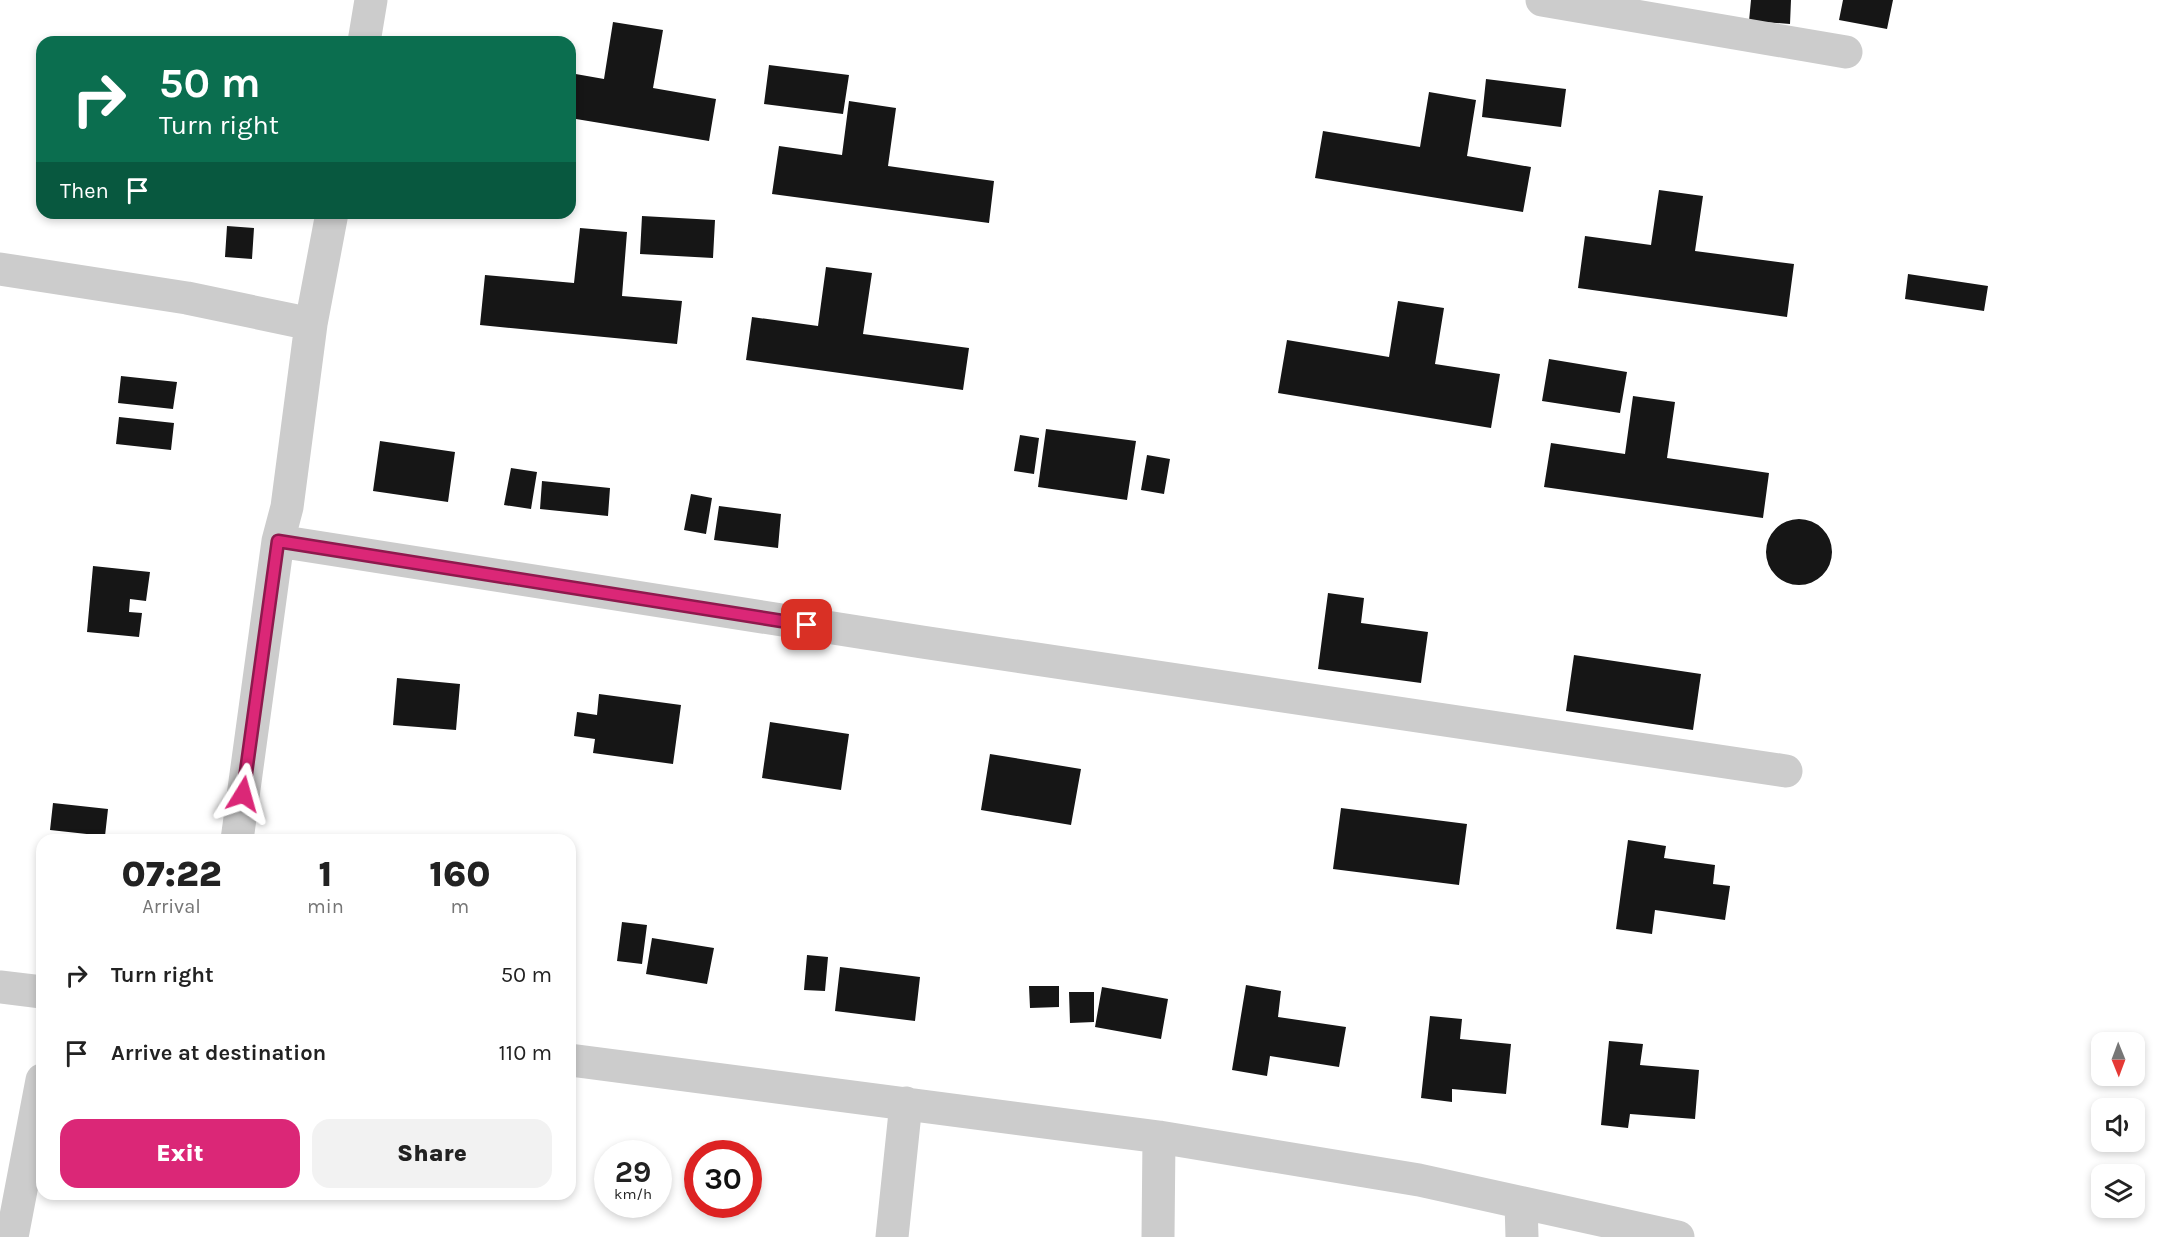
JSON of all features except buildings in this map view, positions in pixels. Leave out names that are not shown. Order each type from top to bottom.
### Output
[{"type":"street","points":[[365,36],[371,0]]},
{"type":"street","points":[[1542,0],[1846,52]]},
{"type":"street","points":[[238,834],[278,541],[287,507],[311,324],[331,219]]},
{"type":"street","points":[[0,269],[187,298],[311,324]]},
{"type":"street","points":[[278,541],[933,644],[1786,771]]},
{"type":"street","points":[[0,987],[36,991]]},
{"type":"street","points":[[576,1061],[1159,1137],[1419,1180],[1678,1237]]},
{"type":"street","points":[[892,1237],[906,1103]]},
{"type":"street","points":[[12,1237],[36,1111]]},
{"type":"street","points":[[1158,1237],[1159,1137]]},
{"type":"street","points":[[1521,1203],[1522,1237]]},
{"type":"route","points":[[243,794],[278,541],[807,625]]}]
